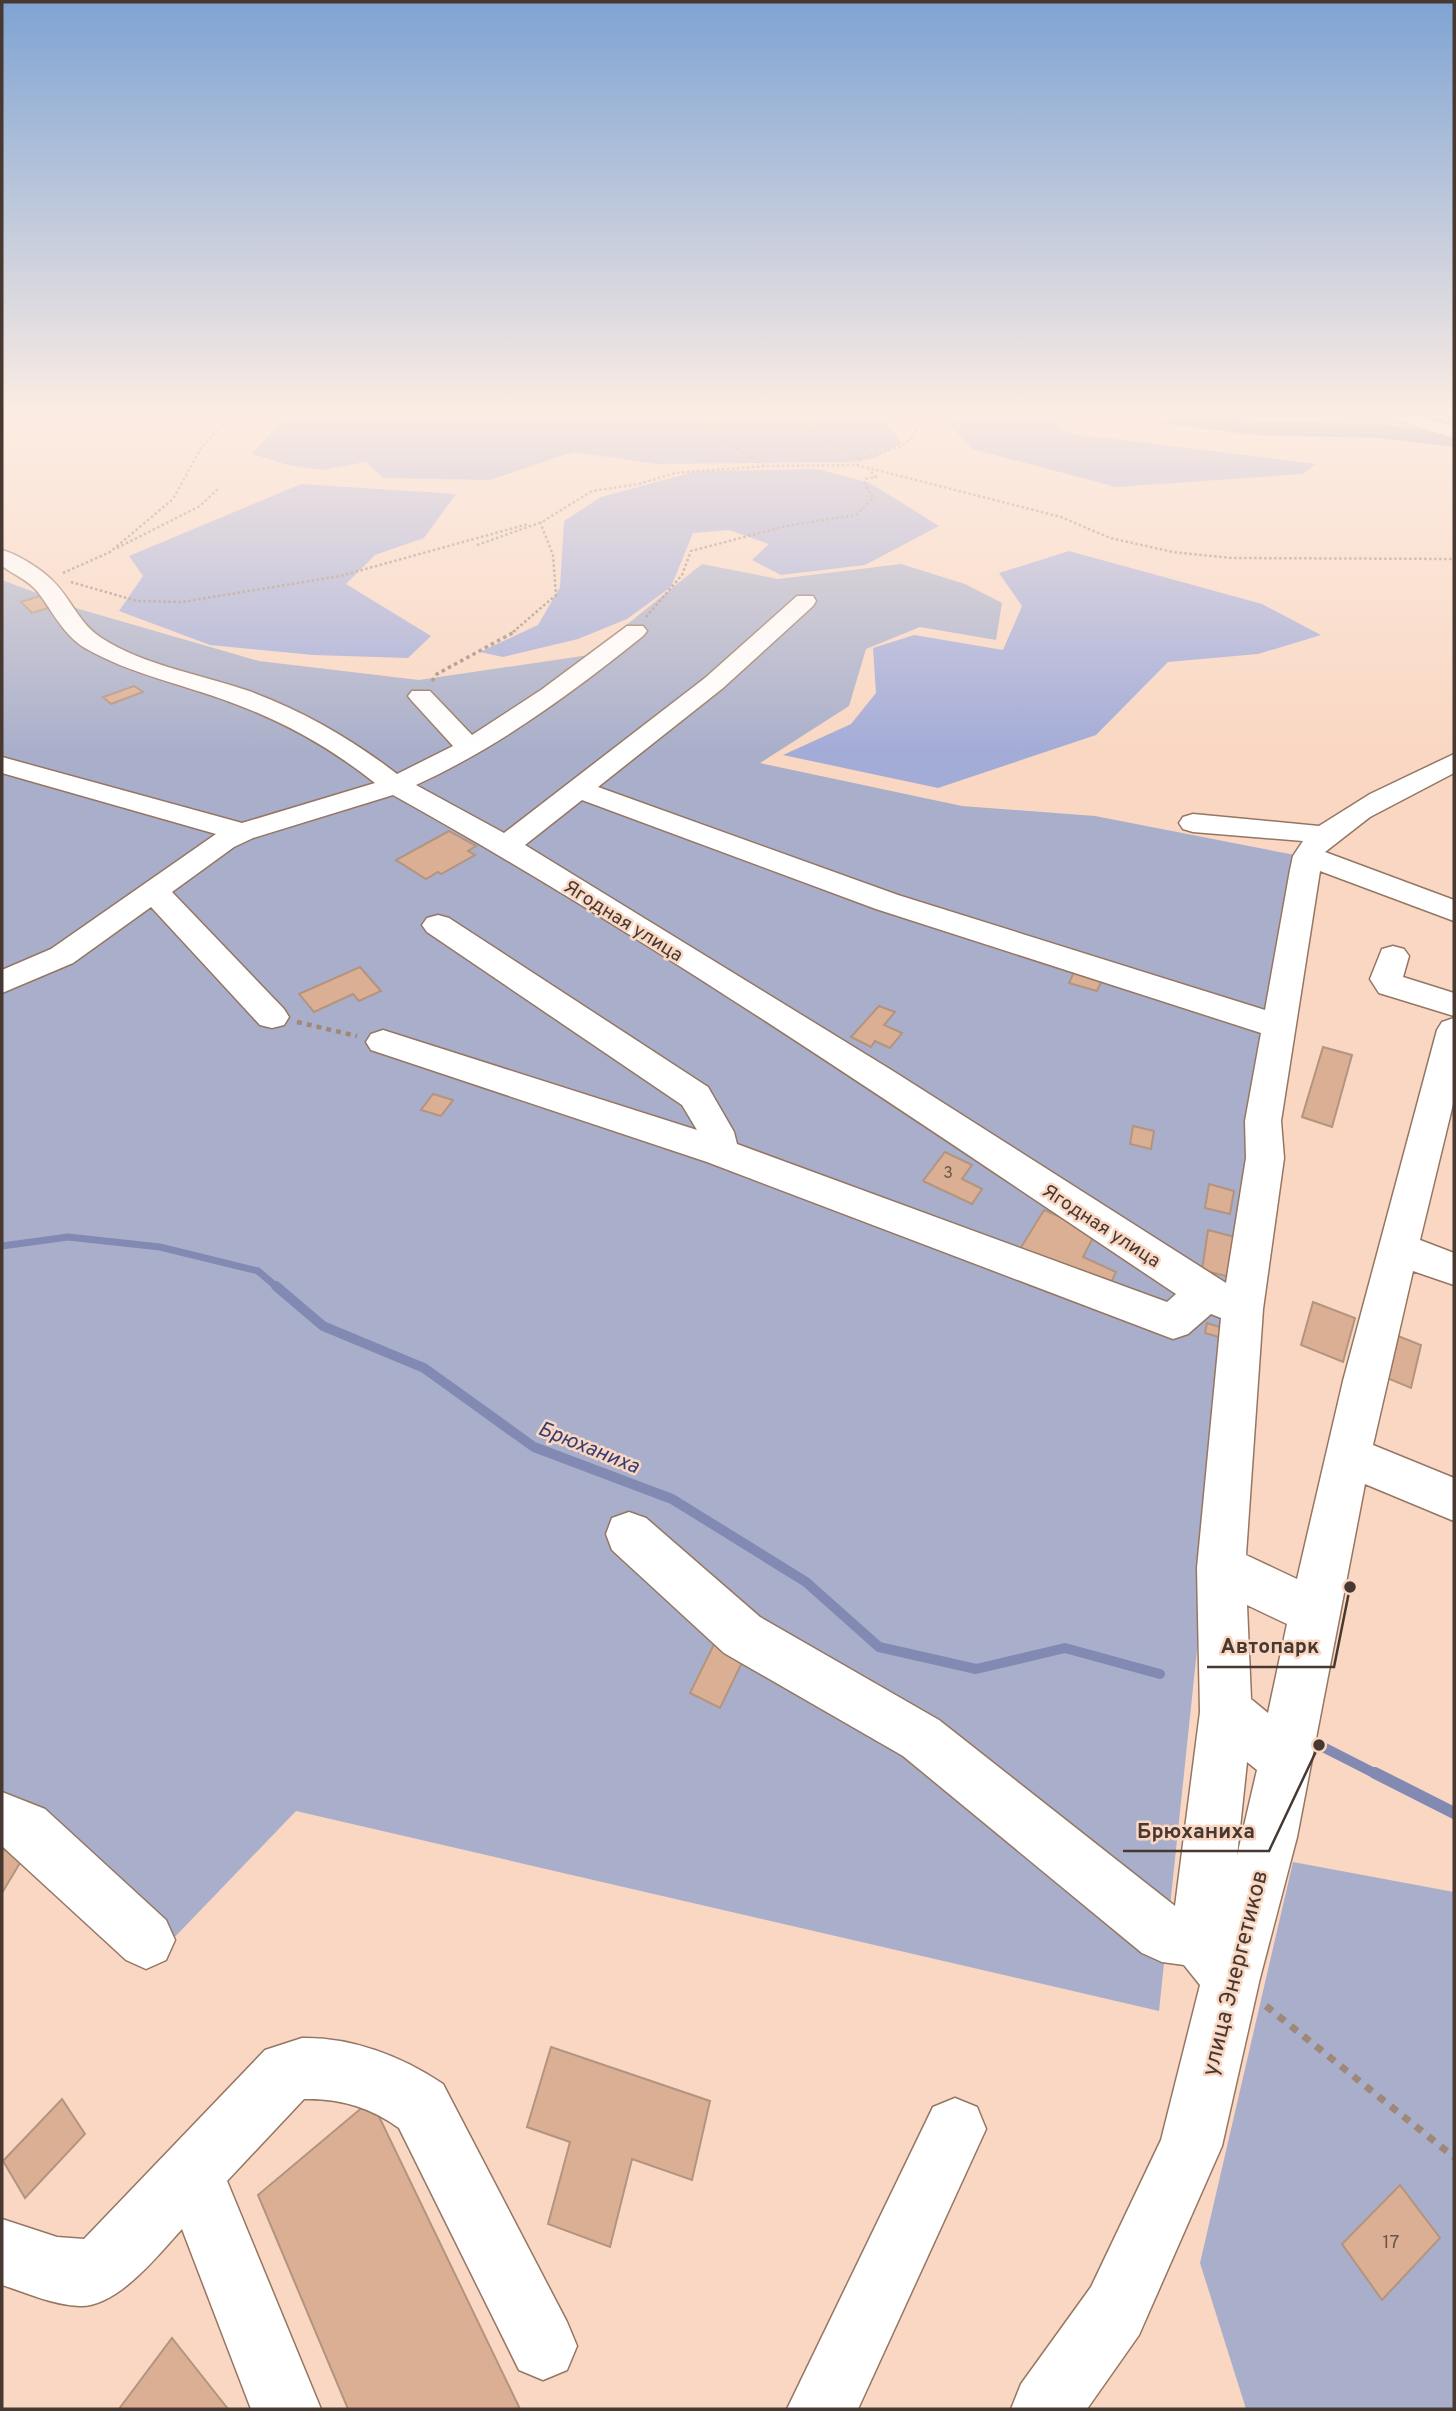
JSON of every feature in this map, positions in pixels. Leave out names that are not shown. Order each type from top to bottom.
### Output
[{"type":"street","name":"Ягодная улица","points":[[2,557],[38,580],[63,614],[90,641],[127,660],[241,697],[302,723],[354,753],[395,785],[506,846],[881,1080],[1224,1301]]},
{"type":"street","points":[[2,586],[38,580]]},
{"type":"street","points":[[506,846],[714,683],[805,601]]},
{"type":"street","points":[[11,975],[62,956],[205,853],[243,832],[395,785],[471,749],[568,685],[635,631]]},
{"type":"street","points":[[421,696],[471,749]]},
{"type":"street","points":[[629,1534],[742,1635],[921,1738],[1162,1933],[1216,1959],[1226,1712],[1220,1568],[1224,1301],[1265,1158],[1263,1121],[1317,846],[1358,814],[1454,762]]},
{"type":"street","points":[[2,765],[243,832]]},
{"type":"street","points":[[578,789],[887,902],[1281,1027]]},
{"type":"street","points":[[1192,823],[1282,829],[1454,911]]},
{"type":"street","points":[[153,891],[272,1017]]},
{"type":"street","points":[[438,925],[695,1096],[716,1132],[720,1152]]},
{"type":"street","points":[[1393,956],[1387,979],[1391,985],[1454,1005]]},
{"type":"street","name":"улица Энергетиков","points":[[1046,2409],[1115,2311],[1191,2146],[1216,1959],[1270,1837],[1314,1612],[1365,1381],[1454,1030]]},
{"type":"street","points":[[383,1042],[720,1152],[1173,1322],[1224,1301]]},
{"type":"street","points":[[1399,1248],[1454,1269]]},
{"type":"street","points":[[1349,1455],[1454,1500]]},
{"type":"street","points":[[1220,1568],[1314,1612]]},
{"type":"street","points":[[1226,1712],[1286,1760]]},
{"type":"street","points":[[2,1819],[26,1828],[146,1940]]},
{"type":"street","points":[[2,2252],[57,2270],[84,2273],[107,2262],[287,2072],[305,2065],[403,2091],[421,2106],[543,2346]]},
{"type":"street","points":[[822,2409],[956,2129]]},
{"type":"street","points":[[192,2172],[286,2409]]},
{"type":"path","points":[[110,552],[139,528]]},
{"type":"path","points":[[38,580],[110,552],[158,528]]},
{"type":"path","points":[[38,580],[74,581],[132,602],[192,600],[314,582],[373,568],[488,531],[509,528]]},
{"type":"path","points":[[477,545],[526,528]]},
{"type":"path","points":[[421,696],[437,674],[521,628],[555,595],[553,555],[544,528]]},
{"type":"path","points":[[635,631],[682,575],[691,551],[780,528]]},
{"type":"path","points":[[1086,528],[1110,538],[1173,552],[1232,558],[1454,559]]},
{"type":"path","points":[[272,1017],[383,1042]]},
{"type":"path","points":[[1216,1959],[1454,2157]]},
{"type":"shaded area","points":[[197,528],[432,528],[424,538],[375,555],[346,584],[431,636],[408,658],[313,655],[210,645],[119,611],[143,576],[129,556]]},
{"type":"shaded area","points":[[564,528],[936,528],[865,565],[781,575],[752,560],[769,544],[729,530],[693,533],[671,587],[627,619],[578,639],[503,657],[480,652],[538,625],[560,587]]},
{"type":"shaded area","points":[[1069,551],[1262,604],[1321,635],[1258,654],[1168,662],[1096,735],[938,788],[783,755],[851,724],[876,693],[873,648],[914,635],[1003,650],[1022,606],[999,573]]},
{"type":"shaded area","points":[[702,564],[778,579],[901,564],[965,584],[1002,603],[996,640],[920,627],[866,649],[849,706],[760,763],[962,806],[1095,816],[1295,855],[1235,1289],[1159,2011],[296,1811],[169,1943],[23,1799],[2,1792],[2,580],[79,609],[259,661],[419,680],[589,655]]},
{"type":"shaded area","points":[[1293,1862],[1454,1892],[1454,2409],[1246,2409],[1200,2263]]},
{"type":"building","points":[[40,596],[51,607],[32,613],[21,602]]},
{"type":"building","points":[[134,686],[143,692],[111,704],[103,697]]},
{"type":"building","points":[[449,831],[476,846],[468,851],[475,855],[441,874],[438,872],[426,879],[396,860]]},
{"type":"building","points":[[360,967],[381,991],[359,1001],[353,994],[314,1012],[299,994]]},
{"type":"building","points":[[1074,972],[1102,980],[1097,991],[1069,983]]},
{"type":"building","points":[[879,1006],[895,1012],[884,1025],[902,1033],[890,1048],[875,1041],[871,1047],[851,1037]]},
{"type":"building","points":[[1323,1047],[1352,1055],[1332,1127],[1302,1117]]},
{"type":"building","points":[[433,1094],[453,1100],[441,1116],[421,1110]]},
{"type":"building","points":[[1133,1126],[1154,1131],[1151,1149],[1130,1144]]},
{"type":"building","points":[[945,1152],[972,1165],[962,1179],[982,1189],[972,1204],[923,1181]]},
{"type":"building","points":[[1209,1184],[1234,1191],[1230,1214],[1205,1208]]},
{"type":"building","points":[[1044,1210],[1096,1232],[1083,1257],[1116,1272],[1108,1289],[1020,1249]]},
{"type":"building","points":[[1208,1230],[1235,1237],[1230,1277],[1202,1270]]},
{"type":"building","points":[[1313,1302],[1355,1318],[1343,1362],[1301,1345]]},
{"type":"building","points":[[1207,1323],[1223,1328],[1222,1338],[1205,1333]]},
{"type":"building","points":[[1393,1334],[1421,1345],[1411,1388],[1382,1376]]},
{"type":"building","points":[[723,1626],[749,1648],[720,1708],[690,1693]]},
{"type":"building","points":[[2,1849],[23,1858],[2,1893]]},
{"type":"building","points":[[551,2047],[710,2101],[692,2180],[632,2159],[610,2247],[548,2224],[570,2142],[527,2127]]},
{"type":"building","points":[[62,2099],[85,2134],[25,2198],[3,2161]]},
{"type":"building","points":[[371,2100],[520,2409],[348,2409],[258,2195]]},
{"type":"building","points":[[1400,2185],[1440,2238],[1382,2300],[1342,2244]]},
{"type":"building","points":[[172,2338],[228,2409],[119,2409]]},
{"type":"waterway","name":"Брюханиха","points":[[2,1246],[68,1237],[160,1247],[258,1271],[278,1288]]},
{"type":"waterway","name":"Брюханиха","points":[[276,1286],[323,1326],[424,1368],[534,1447],[672,1499],[806,1582],[879,1647],[976,1669],[1065,1648],[1160,1674]]},
{"type":"waterway","name":"Брюханиха","points":[[1319,1745],[1378,1775]]},
{"type":"waterway","name":"Брюханиха","points":[[1375,1773],[1454,1813]]},
{"type":"place","name":"Автопарк","points":[[1350,1587]]},
{"type":"place","name":"Брюханиха","points":[[1319,1745]]}]
